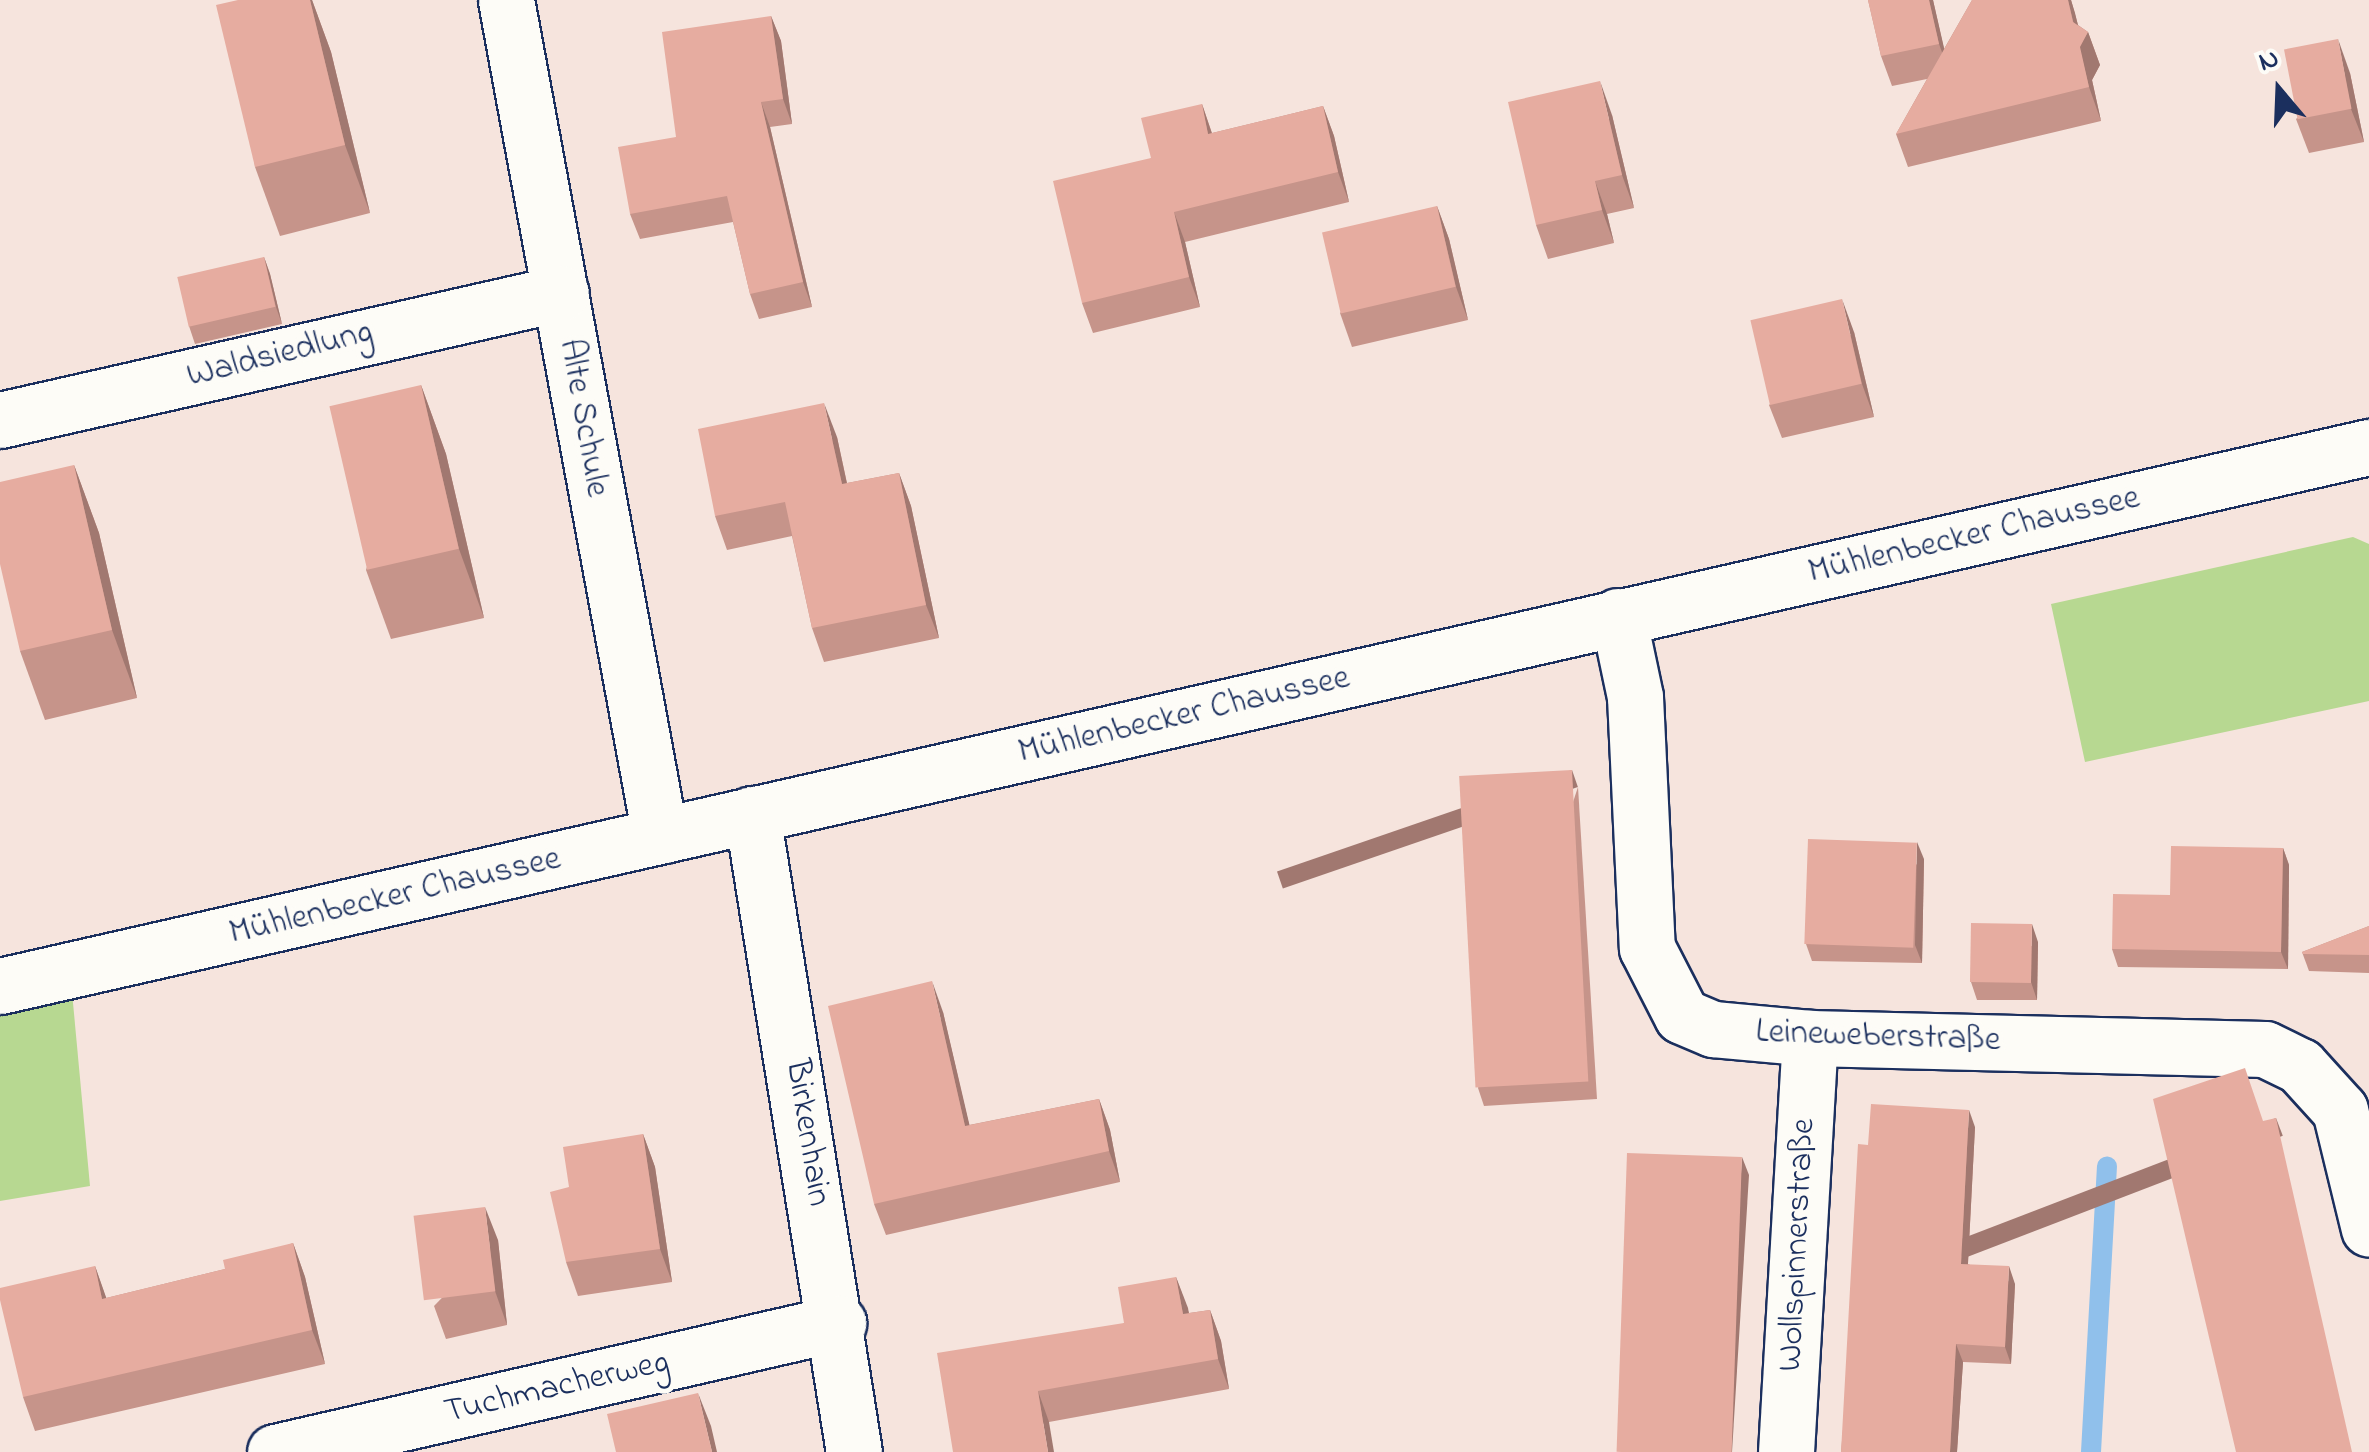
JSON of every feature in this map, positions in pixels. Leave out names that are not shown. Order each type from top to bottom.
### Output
[{"type":"street","name":"Alte Schule","points":[[506,0],[660,836]]},
{"type":"street","name":"Waldsiedlung","points":[[0,420],[561,292]]},
{"type":"street","name":"Mühlenbecker Chaussee","points":[[0,986],[2369,447]]},
{"type":"street","name":"Leineweberstraße","points":[[1618,616],[1635,697],[1647,948],[1682,1016],[1713,1030],[1810,1038],[2265,1049],[2300,1066],[2340,1110],[2369,1230]]},
{"type":"street","name":"Birkenhain","points":[[752,814],[838,1324],[854,1452]]},
{"type":"street","name":"Wollspinnerstraße","points":[[1786,1452],[1810,1038]]},
{"type":"street","name":"Tuchmacherweg","points":[[275,1452],[838,1324]]},
{"type":"green space","points":[[2353,537],[2369,544],[2369,701],[2085,762],[2051,604]]},
{"type":"green space","points":[[72,992],[90,1186],[0,1201],[0,1009]]},
{"type":"building","points":[[238,0],[310,0],[345,145],[255,167],[216,5]]},
{"type":"building","points":[[1868,0],[1929,0],[1939,44],[1881,56]]},
{"type":"building","points":[[1972,0],[2068,0],[2073,22],[2088,32],[2080,47],[2089,87],[1896,134]]},
{"type":"building","points":[[771,16],[783,99],[761,102],[803,282],[750,294],[727,196],[630,214],[618,147],[676,137],[662,32]]},
{"type":"building","points":[[2338,39],[2352,109],[2298,119],[2284,49]]},
{"type":"building","points":[[1600,81],[1622,175],[1595,181],[1602,210],[1536,225],[1508,102]]},
{"type":"building","points":[[1202,104],[1208,134],[1323,106],[1338,172],[1174,212],[1189,277],[1082,303],[1053,181],[1151,158],[1141,118]]},
{"type":"building","points":[[1437,206],[1456,287],[1341,313],[1322,233]]},
{"type":"building","points":[[264,257],[275,307],[189,327],[177,277]]},
{"type":"building","points":[[1842,299],[1862,384],[1770,405],[1750,320]]},
{"type":"building","points":[[421,385],[459,549],[367,570],[329,406]]},
{"type":"building","points":[[824,403],[842,484],[899,473],[926,605],[812,628],[785,502],[715,516],[698,429]]},
{"type":"building","points":[[74,465],[112,630],[20,651],[0,564],[0,482]]},
{"type":"building","points":[[1572,770],[1588,1082],[1475,1087],[1459,776]]},
{"type":"building","points":[[1808,839],[1917,843],[1913,948],[1804,944]]},
{"type":"building","points":[[2171,846],[2283,848],[2281,952],[2112,949],[2113,894],[2170,895]]},
{"type":"building","points":[[1971,923],[2032,924],[2031,983],[1970,982]]},
{"type":"building","points":[[2369,926],[2369,955],[2302,952]]},
{"type":"building","points":[[932,981],[965,1126],[1099,1099],[1109,1151],[874,1204],[828,1006]]},
{"type":"building","points":[[2245,1068],[2263,1121],[2276,1118],[2352,1452],[2236,1452],[2153,1099]]},
{"type":"building","points":[[1871,1104],[1969,1110],[1961,1264],[2009,1266],[2005,1347],[1956,1344],[1950,1452],[1841,1452],[1858,1144],[1868,1145]]},
{"type":"building","points":[[643,1134],[660,1249],[566,1262],[550,1192],[569,1187],[563,1147]]},
{"type":"building","points":[[1627,1153],[1742,1157],[1732,1452],[1617,1452]]},
{"type":"building","points":[[485,1207],[495,1291],[424,1300],[414,1216]]},
{"type":"building","points":[[293,1243],[312,1330],[23,1397],[0,1288],[95,1266],[102,1299],[225,1269],[223,1260]]},
{"type":"building","points":[[1176,1277],[1183,1314],[1210,1310],[1218,1359],[1038,1391],[1048,1452],[953,1452],[937,1353],[1124,1323],[1118,1287]]},
{"type":"building","points":[[698,1393],[712,1452],[616,1452],[607,1414]]},
{"type":"waterway","points":[[2091,1452],[2107,1166]]}]
